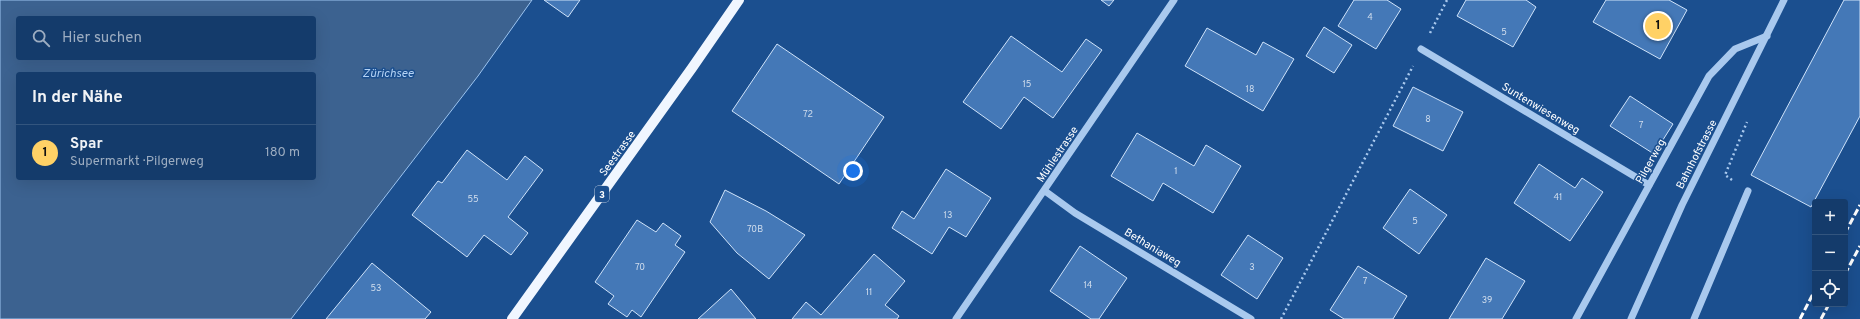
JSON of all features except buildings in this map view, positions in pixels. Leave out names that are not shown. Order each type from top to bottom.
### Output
[{"type":"main road","name":"Seestrasse","points":[[512,319],[739,0]]},
{"type":"street","name":"Mühlestrasse","points":[[956,319],[1045,191],[1174,0]]},
{"type":"street","name":"Bahnhofstrasse","points":[[1631,319],[1682,205],[1784,0]]},
{"type":"street","name":"Pilgerweg","points":[[1576,319],[1709,76],[1736,49],[1767,36]]},
{"type":"street","name":"Suntenwiesenweg","points":[[1422,49],[1649,185]]},
{"type":"street","name":"Bethaniaweg","points":[[1045,191],[1075,213],[1251,319]]},
{"type":"street","points":[[1694,319],[1748,191]]},
{"type":"path","points":[[1281,319],[1447,0]]},
{"type":"path","points":[[1725,175],[1737,144]]},
{"type":"water","name":"Zürichsee","points":[[0,0],[532,0],[478,76],[291,319],[0,319]]},
{"type":"railway","points":[[1848,227],[1860,205]]},
{"type":"railway","points":[[1847,271],[1860,246]]},
{"type":"railway","points":[[1800,319],[1812,296]]},
{"type":"railway","points":[[1821,319],[1827,307]]},
{"type":"place","name":"Spar","points":[[1658,26]]}]
